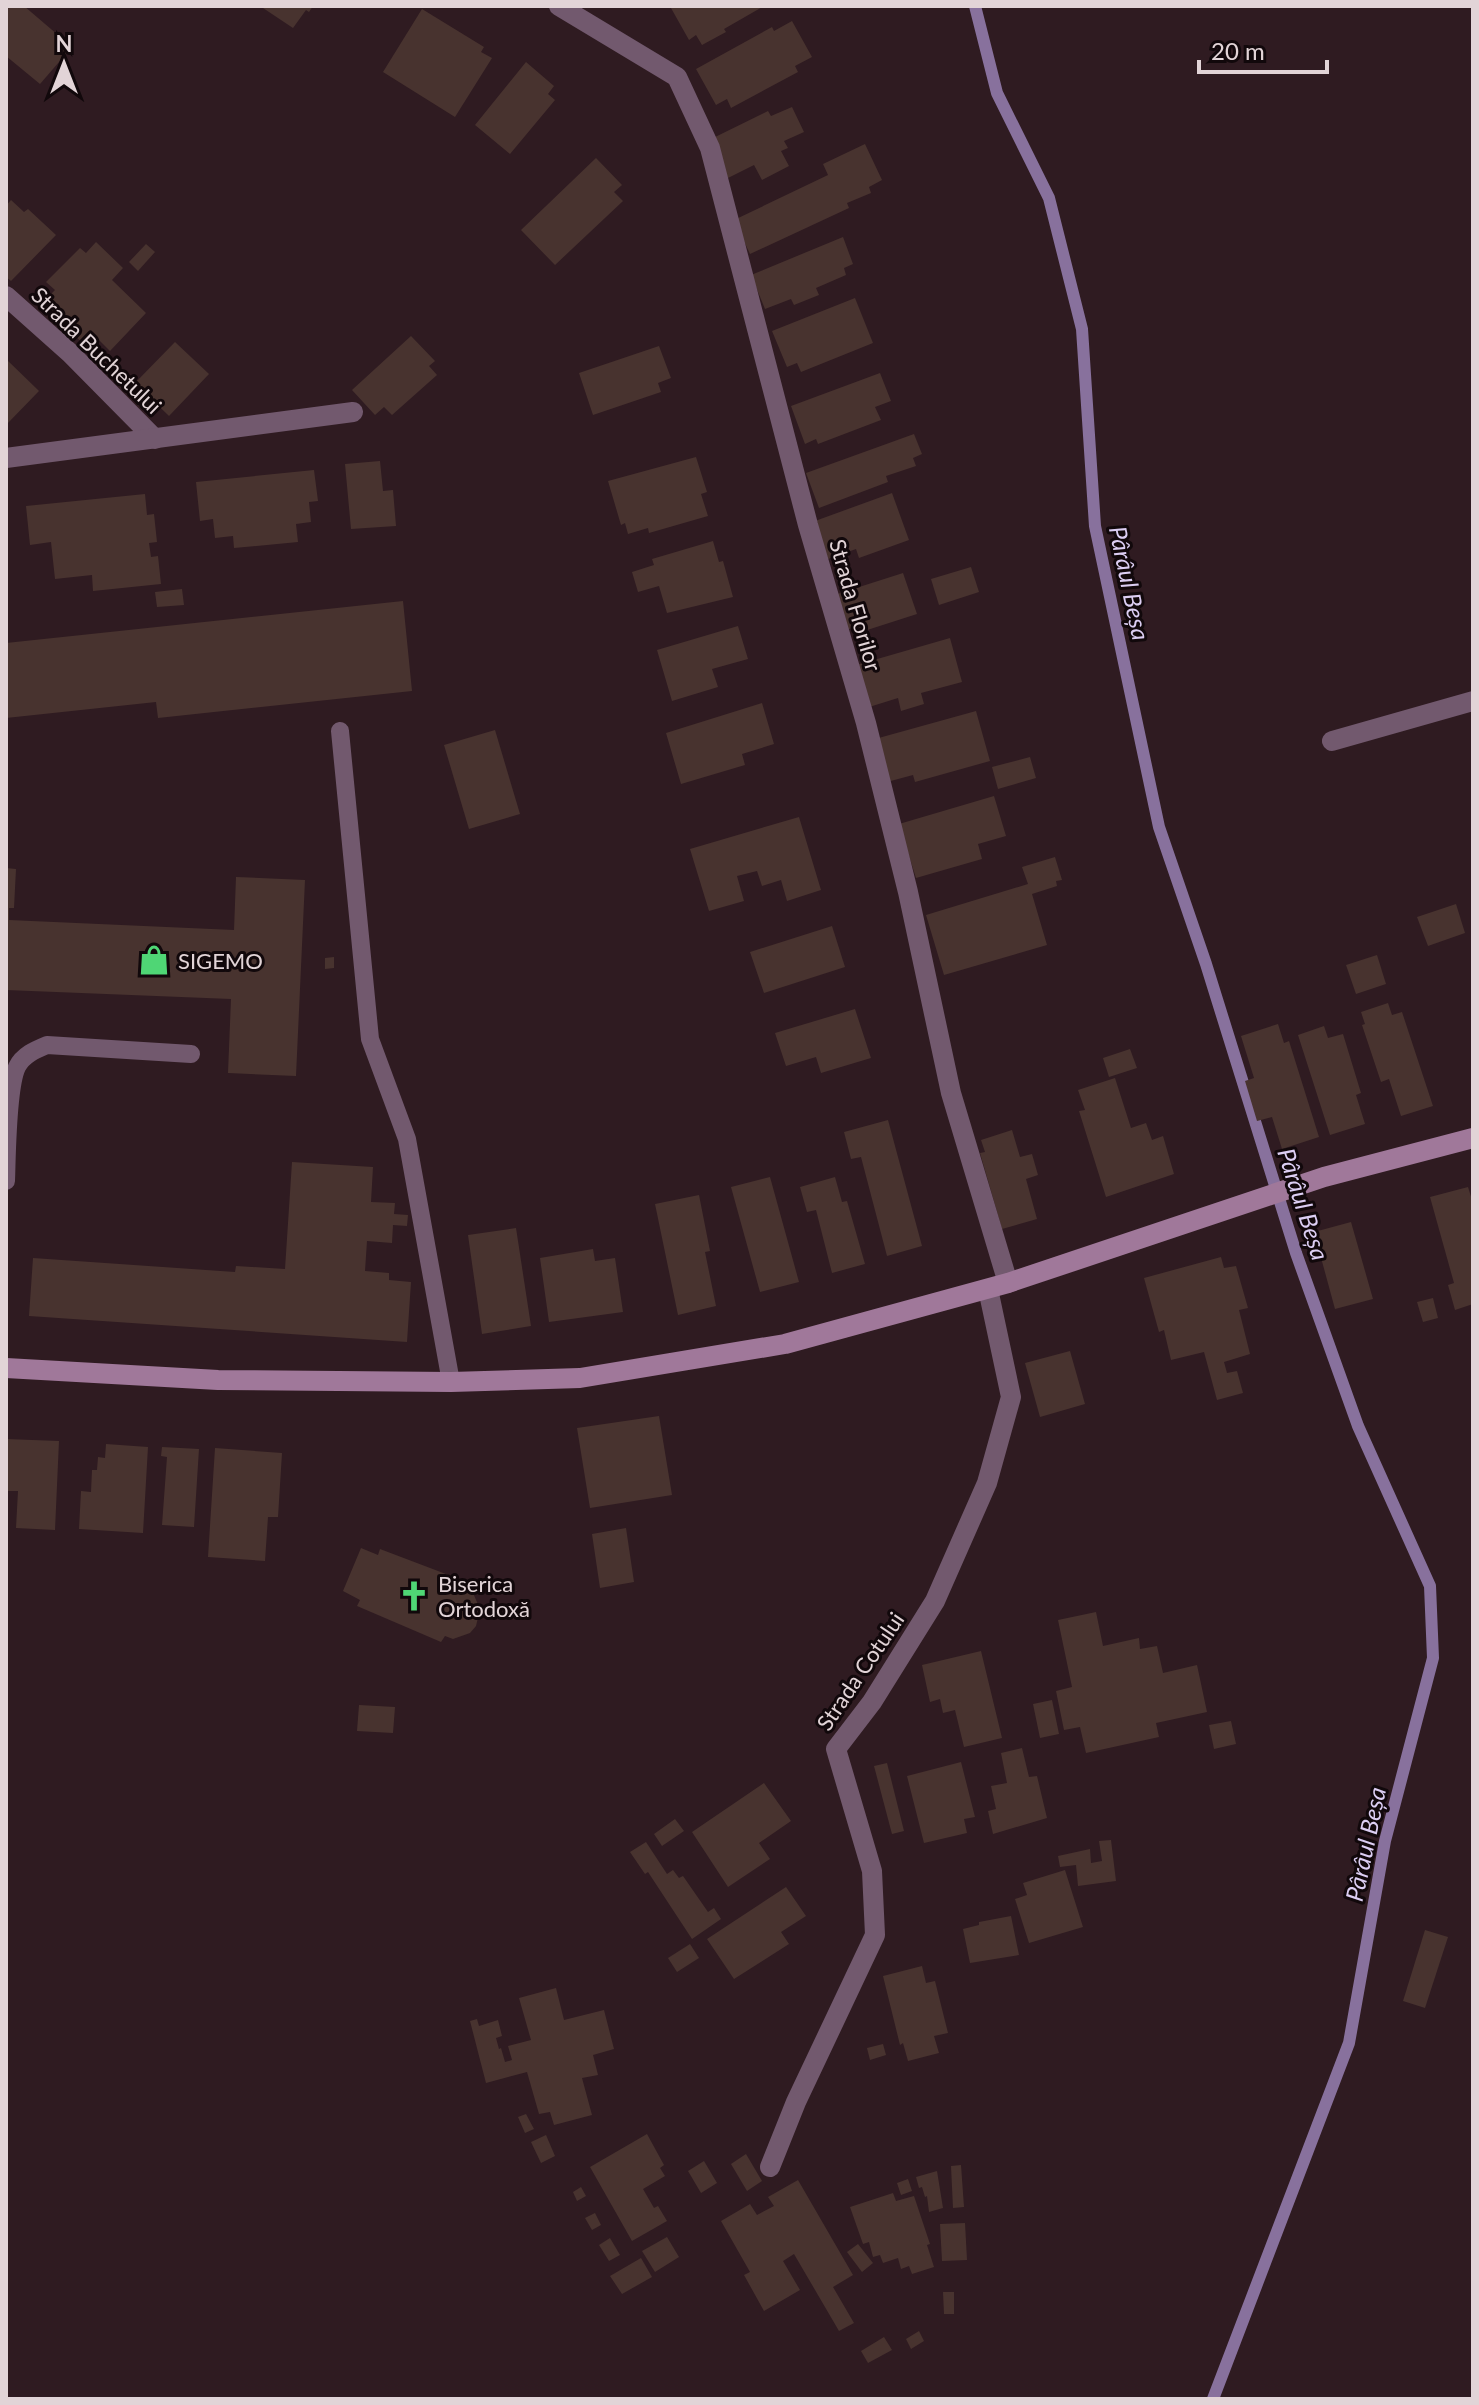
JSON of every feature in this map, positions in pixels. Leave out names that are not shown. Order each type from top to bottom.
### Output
[{"type":"main road","points":[[6,1368],[218,1380],[451,1382],[580,1378],[785,1344],[998,1286],[1324,1177],[1473,1138]]},
{"type":"street","name":"Strada Florilor","points":[[559,6],[677,77],[710,148],[808,525],[866,723],[998,1286]]},
{"type":"street","name":"Strada Buchetului","points":[[6,296],[70,353],[155,439]]},
{"type":"street","name":"Strada Buchetului","points":[[6,458],[353,412]]},
{"type":"street","points":[[1332,741],[1473,701]]},
{"type":"street","name":"Strada Cotului","points":[[770,2167],[796,2102],[875,1935],[872,1871],[836,1749],[872,1702],[935,1601],[987,1483],[1011,1397],[998,1286]]},
{"type":"lane","points":[[340,731],[370,1039],[407,1139],[451,1382]]},
{"type":"lane","points":[[6,1181],[8,1113],[16,1068],[29,1053],[47,1045],[191,1054]]},
{"type":"building","points":[[6,6],[24,6],[72,47],[40,84],[6,56]]},
{"type":"building","points":[[260,6],[313,6],[309,12],[306,10],[293,28]]},
{"type":"building","points":[[764,6],[702,45],[696,35],[689,40],[671,8]]},
{"type":"building","points":[[422,9],[484,47],[481,52],[492,58],[455,117],[383,72]]},
{"type":"building","points":[[792,21],[812,57],[795,66],[798,72],[731,108],[727,99],[716,105],[696,69],[772,27],[774,31]]},
{"type":"building","points":[[526,62],[554,86],[548,94],[555,100],[510,154],[475,125]]},
{"type":"building","points":[[792,107],[804,132],[784,141],[788,148],[781,151],[789,166],[762,180],[754,165],[728,178],[709,140],[768,111],[771,116]]},
{"type":"building","points":[[865,144],[882,180],[869,187],[871,193],[847,203],[849,208],[750,254],[734,220],[828,175],[823,164]]},
{"type":"building","points":[[596,158],[622,185],[614,192],[623,201],[555,265],[521,230]]},
{"type":"building","points":[[11,200],[24,212],[28,209],[56,235],[11,281],[6,277],[6,206]]},
{"type":"building","points":[[843,237],[853,264],[844,268],[846,275],[816,288],[819,295],[794,305],[791,299],[765,309],[751,275]]},
{"type":"building","points":[[96,242],[123,268],[112,280],[146,313],[110,351],[97,338],[88,348],[41,304],[55,290],[46,282],[80,248],[86,253]]},
{"type":"building","points":[[146,244],[155,252],[138,271],[129,262]]},
{"type":"building","points":[[855,298],[873,343],[801,372],[797,363],[787,367],[772,331]]},
{"type":"building","points":[[411,336],[435,361],[429,366],[437,375],[392,415],[384,407],[375,415],[352,390]]},
{"type":"building","points":[[175,342],[209,374],[169,416],[135,383]]},
{"type":"building","points":[[659,346],[671,378],[658,383],[661,392],[593,415],[579,373]]},
{"type":"building","points":[[6,359],[39,391],[6,425]]},
{"type":"building","points":[[880,373],[891,401],[875,407],[881,420],[818,444],[816,439],[805,444],[791,406]]},
{"type":"building","points":[[914,434],[922,454],[913,458],[916,466],[886,476],[888,482],[819,508],[806,473]]},
{"type":"building","points":[[696,457],[707,492],[701,494],[708,516],[649,533],[648,528],[628,534],[625,523],[621,525],[608,481]]},
{"type":"building","points":[[380,461],[383,491],[393,490],[396,526],[351,529],[345,464]]},
{"type":"building","points":[[314,470],[318,501],[309,502],[311,522],[296,524],[298,542],[234,548],[233,536],[215,538],[213,519],[200,521],[196,482]]},
{"type":"building","points":[[892,493],[909,540],[859,558],[856,549],[828,559],[815,521]]},
{"type":"building","points":[[145,494],[147,515],[154,514],[157,542],[149,543],[151,557],[158,556],[161,584],[93,591],[92,575],[55,579],[51,542],[30,545],[26,506]]},
{"type":"building","points":[[713,541],[719,562],[723,561],[733,597],[667,613],[659,586],[638,592],[632,572],[654,565],[652,559]]},
{"type":"building","points":[[971,567],[979,592],[939,605],[931,579]]},
{"type":"building","points":[[903,573],[917,614],[861,632],[859,626],[843,631],[831,596]]},
{"type":"building","points":[[182,589],[184,605],[157,607],[155,592]]},
{"type":"building","points":[[403,601],[412,691],[158,718],[156,702],[6,718],[6,643]]},
{"type":"building","points":[[738,626],[748,659],[712,669],[718,687],[672,701],[657,650]]},
{"type":"building","points":[[950,638],[962,682],[921,693],[924,704],[901,711],[898,698],[866,708],[853,666]]},
{"type":"building","points":[[762,703],[774,744],[742,754],[745,765],[681,784],[666,733]]},
{"type":"building","points":[[976,711],[990,761],[915,782],[913,775],[887,782],[875,739]]},
{"type":"building","points":[[495,730],[520,814],[469,829],[444,745]]},
{"type":"building","points":[[1030,757],[1036,778],[998,789],[992,767]]},
{"type":"building","points":[[994,796],[1006,836],[978,844],[982,859],[916,878],[899,824]]},
{"type":"building","points":[[799,817],[821,890],[787,901],[781,880],[762,886],[757,871],[737,876],[744,901],[709,911],[690,849]]},
{"type":"building","points":[[1055,857],[1062,880],[1056,881],[1057,886],[1032,894],[1047,945],[944,975],[926,915],[1028,884],[1022,867]]},
{"type":"building","name":"SIGEMO","points":[[6,868],[16,869],[14,908],[9,908],[9,920],[234,930],[236,877],[305,880],[296,1076],[228,1073],[231,999],[6,990]]},
{"type":"building","points":[[1456,904],[1465,933],[1428,946],[1417,917]]},
{"type":"building","points":[[832,926],[845,967],[764,993],[750,952]]},
{"type":"building","points":[[1377,955],[1386,984],[1356,994],[1346,965]]},
{"type":"building","points":[[334,957],[334,968],[325,969],[325,958]]},
{"type":"building","points":[[1388,1003],[1392,1015],[1402,1012],[1433,1106],[1401,1116],[1389,1079],[1381,1082],[1362,1025],[1365,1024],[1361,1012]]},
{"type":"building","points":[[855,1009],[871,1058],[821,1073],[816,1057],[786,1066],[775,1033]]},
{"type":"building","points":[[1278,1024],[1284,1043],[1289,1041],[1319,1137],[1282,1149],[1272,1117],[1257,1121],[1245,1081],[1254,1078],[1241,1036]]},
{"type":"building","points":[[1324,1026],[1328,1038],[1343,1034],[1361,1093],[1356,1095],[1365,1124],[1330,1135],[1298,1035]]},
{"type":"building","points":[[1130,1049],[1137,1068],[1109,1077],[1103,1058]]},
{"type":"building","points":[[1115,1078],[1131,1128],[1146,1123],[1152,1140],[1163,1136],[1174,1174],[1106,1197],[1079,1111],[1085,1110],[1078,1090]]},
{"type":"building","points":[[888,1120],[922,1246],[887,1256],[861,1157],[851,1159],[844,1132]]},
{"type":"building","points":[[1012,1130],[1020,1157],[1032,1154],[1038,1175],[1026,1179],[1037,1219],[1002,1229],[980,1153],[985,1152],[981,1140]]},
{"type":"building","points":[[292,1162],[373,1167],[371,1202],[395,1203],[394,1214],[408,1215],[407,1226],[393,1225],[392,1243],[367,1241],[365,1271],[389,1273],[389,1280],[411,1282],[407,1342],[29,1316],[33,1258],[235,1272],[236,1266],[285,1269]]},
{"type":"building","points":[[770,1177],[799,1282],[760,1292],[731,1187]]},
{"type":"building","points":[[835,1177],[842,1202],[847,1201],[865,1264],[832,1273],[816,1210],[807,1212],[800,1187]]},
{"type":"building","points":[[1468,1187],[1473,1203],[1473,1304],[1455,1310],[1448,1285],[1454,1283],[1430,1197]]},
{"type":"building","points":[[699,1195],[710,1251],[705,1252],[716,1306],[678,1315],[655,1204]]},
{"type":"building","points":[[1351,1222],[1373,1299],[1335,1309],[1314,1232]]},
{"type":"building","points":[[516,1228],[531,1326],[482,1334],[468,1235]]},
{"type":"building","points":[[593,1249],[595,1261],[615,1258],[623,1312],[549,1322],[540,1258]]},
{"type":"building","points":[[1221,1257],[1224,1268],[1236,1266],[1248,1308],[1239,1310],[1250,1354],[1224,1362],[1227,1373],[1237,1371],[1243,1393],[1217,1400],[1204,1352],[1171,1360],[1164,1330],[1159,1332],[1144,1278]]},
{"type":"building","points":[[1433,1298],[1438,1318],[1423,1322],[1417,1302]]},
{"type":"building","points":[[1070,1351],[1085,1404],[1040,1417],[1025,1363]]},
{"type":"building","points":[[659,1416],[672,1495],[590,1508],[577,1428]]},
{"type":"building","points":[[6,1439],[59,1441],[55,1530],[16,1528],[18,1491],[6,1491]]},
{"type":"building","points":[[106,1444],[148,1447],[143,1533],[79,1529],[81,1491],[91,1492],[92,1470],[97,1470],[98,1457],[105,1458]]},
{"type":"building","points":[[162,1447],[199,1449],[194,1527],[162,1525],[167,1457],[161,1456]]},
{"type":"building","points":[[215,1448],[282,1453],[278,1517],[268,1517],[265,1561],[208,1557]]},
{"type":"building","points":[[626,1528],[634,1582],[600,1588],[592,1534]]},
{"type":"building","name":"Biserica Ortodoxă","points":[[361,1548],[378,1555],[380,1549],[467,1582],[465,1588],[473,1593],[480,1609],[476,1626],[470,1633],[453,1639],[445,1636],[441,1642],[357,1606],[360,1600],[343,1591]]},
{"type":"building","points":[[1096,1612],[1103,1646],[1139,1638],[1140,1649],[1157,1646],[1163,1673],[1197,1665],[1207,1712],[1156,1723],[1159,1737],[1086,1753],[1080,1727],[1064,1730],[1056,1691],[1072,1687],[1058,1620]]},
{"type":"building","points":[[981,1651],[1002,1738],[964,1747],[955,1710],[943,1713],[940,1699],[930,1702],[922,1665]]},
{"type":"building","points":[[1052,1700],[1059,1734],[1040,1738],[1033,1704]]},
{"type":"building","points":[[359,1705],[395,1707],[393,1733],[357,1731]]},
{"type":"building","points":[[1231,1721],[1236,1744],[1214,1749],[1209,1725]]},
{"type":"building","points":[[1022,1748],[1029,1777],[1037,1776],[1047,1818],[993,1834],[988,1811],[996,1809],[991,1786],[1007,1783],[1001,1753]]},
{"type":"building","points":[[961,1762],[975,1817],[964,1819],[967,1833],[924,1843],[907,1776]]},
{"type":"building","points":[[887,1763],[904,1831],[892,1834],[874,1766]]},
{"type":"building","points":[[764,1783],[791,1821],[759,1843],[770,1859],[728,1887],[692,1832]]},
{"type":"building","points":[[675,1819],[684,1831],[662,1846],[654,1834]]},
{"type":"building","points":[[1111,1840],[1116,1881],[1078,1886],[1076,1865],[1060,1867],[1058,1856],[1090,1849],[1091,1863],[1102,1861],[1099,1841]]},
{"type":"building","points":[[646,1842],[667,1874],[673,1870],[679,1878],[683,1876],[708,1912],[714,1908],[721,1919],[692,1939],[648,1872],[645,1874],[630,1852]]},
{"type":"building","points":[[1065,1870],[1083,1927],[1029,1943],[1015,1899],[1027,1895],[1023,1883]]},
{"type":"building","points":[[786,1887],[806,1916],[781,1932],[789,1944],[734,1979],[707,1939]]},
{"type":"building","points":[[1011,1916],[1019,1955],[970,1963],[963,1929],[979,1925],[979,1922]]},
{"type":"building","points":[[1425,1930],[1448,1937],[1425,2008],[1403,2001]]},
{"type":"building","points":[[690,1944],[699,1958],[677,1972],[668,1958]]},
{"type":"building","points":[[922,1966],[926,1983],[935,1981],[948,2033],[934,2036],[939,2053],[908,2061],[903,2043],[900,2045],[883,1976]]},
{"type":"building","points":[[556,1988],[564,2020],[604,2010],[614,2049],[593,2055],[598,2075],[582,2078],[592,2115],[554,2125],[550,2112],[539,2114],[527,2072],[486,2083],[470,2021],[477,2019],[479,2026],[498,2020],[502,2036],[496,2038],[499,2049],[505,2062],[512,2060],[508,2046],[531,2040],[519,1998]]},
{"type":"building","points":[[883,2044],[886,2055],[870,2060],[867,2048]]},
{"type":"building","points":[[526,2114],[534,2129],[525,2133],[518,2117]]},
{"type":"building","points":[[647,2134],[664,2165],[660,2168],[665,2176],[643,2189],[654,2208],[658,2206],[667,2221],[632,2241],[590,2167]]},
{"type":"building","points":[[546,2135],[555,2156],[541,2163],[531,2142]]},
{"type":"building","points":[[746,2154],[762,2181],[747,2191],[731,2164]]},
{"type":"building","points":[[704,2161],[717,2183],[701,2193],[688,2171]]},
{"type":"building","points":[[961,2165],[964,2207],[953,2208],[951,2166]]},
{"type":"building","points":[[937,2171],[943,2208],[929,2212],[927,2196],[922,2187],[919,2188],[916,2177]]},
{"type":"building","points":[[908,2179],[912,2191],[901,2195],[897,2183]]},
{"type":"building","points":[[798,2180],[853,2275],[833,2287],[854,2323],[839,2331],[794,2254],[783,2261],[800,2290],[764,2311],[744,2275],[750,2272],[721,2221],[750,2204],[757,2215],[774,2206],[768,2197]]},
{"type":"building","points":[[581,2187],[586,2196],[577,2201],[573,2192]]},
{"type":"building","points":[[893,2193],[896,2201],[914,2196],[934,2267],[912,2274],[909,2266],[901,2269],[898,2258],[883,2263],[880,2255],[873,2257],[869,2242],[863,2244],[850,2207]]},
{"type":"building","points":[[595,2213],[601,2225],[592,2230],[585,2218]]},
{"type":"building","points":[[965,2223],[967,2260],[942,2261],[940,2224]]},
{"type":"building","points":[[667,2237],[679,2257],[655,2272],[642,2251]]},
{"type":"building","points":[[610,2238],[620,2255],[609,2261],[599,2245]]},
{"type":"building","points":[[858,2244],[873,2263],[862,2272],[847,2252]]},
{"type":"building","points":[[641,2258],[652,2277],[622,2294],[610,2276]]},
{"type":"building","points":[[943,2292],[954,2292],[954,2314],[944,2314]]},
{"type":"building","points":[[919,2331],[924,2341],[911,2349],[906,2339]]},
{"type":"building","points":[[884,2337],[892,2350],[868,2363],[861,2351]]},
{"type":"waterway","name":"Pârâul Beșa","points":[[975,6],[997,93],[1049,198],[1082,329],[1095,526],[1159,827],[1206,964],[1296,1253],[1358,1426],[1430,1586],[1433,1658],[1385,1841],[1349,2043],[1213,2399]]},
{"type":"place","name":"SIGEMO","points":[[154,960]]},
{"type":"place","name":"Biserica Ortodoxă","points":[[414,1596]]}]
